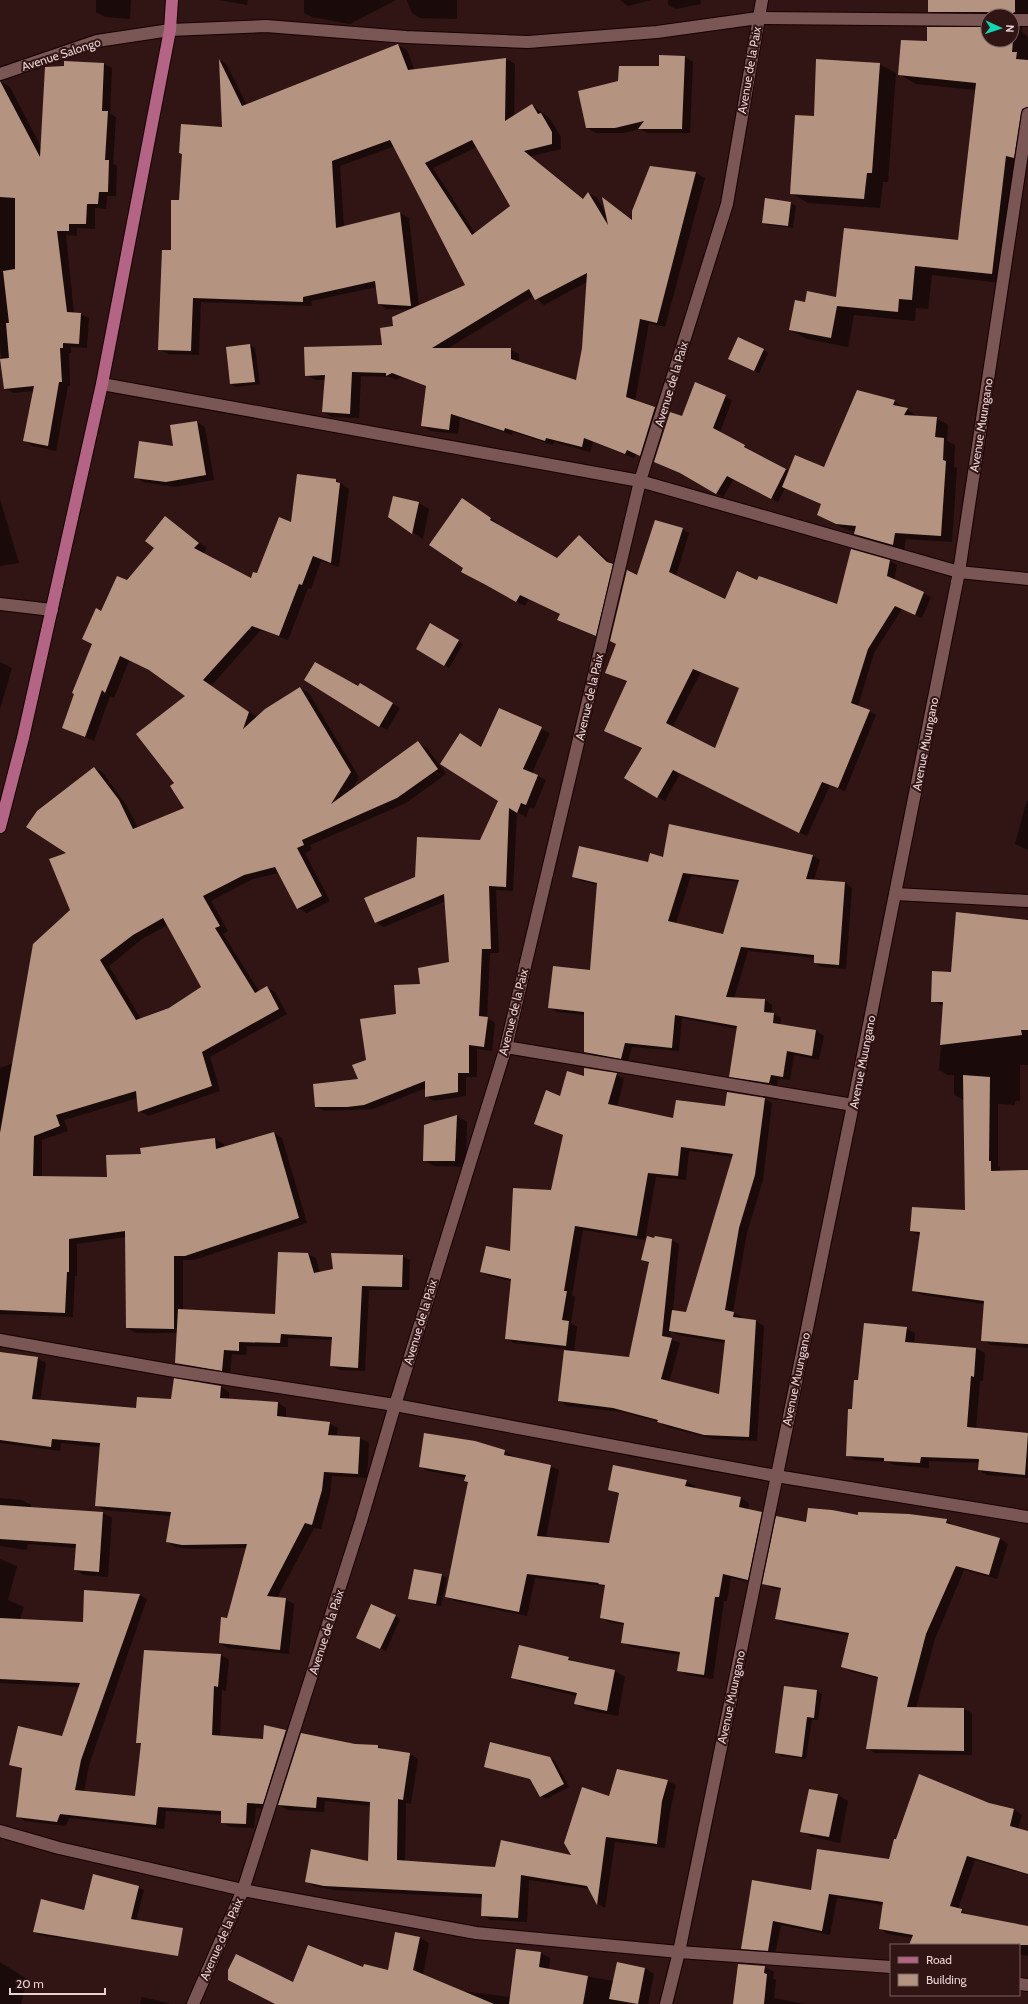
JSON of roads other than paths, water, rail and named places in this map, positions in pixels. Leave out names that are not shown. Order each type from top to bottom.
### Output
[{"type":"main road","points":[[0,827],[52,610],[102,384],[170,30],[172,0]]},
{"type":"street","name":"Avenue de la Paix","points":[[192,2004],[243,1890],[361,1521],[395,1405],[506,1047],[640,481],[727,204],[762,0]]},
{"type":"street","name":"Avenue Salongo","points":[[0,74],[97,40],[170,30],[266,26],[406,37],[528,42],[657,32],[758,18],[980,20]]},
{"type":"street","name":"Avenue Muungano","points":[[666,2004],[679,1952],[853,1105],[960,572],[1028,114]]},
{"type":"street","points":[[102,384],[640,481],[960,572],[1028,579]]},
{"type":"street","points":[[0,604],[52,610]]},
{"type":"street","points":[[895,894],[1028,901]]},
{"type":"street","points":[[506,1047],[853,1105]]},
{"type":"street","points":[[0,1340],[169,1370],[395,1405],[776,1476],[1028,1517]]},
{"type":"street","points":[[0,1831],[59,1848],[243,1890],[476,1933],[679,1952],[890,1967]]}]
